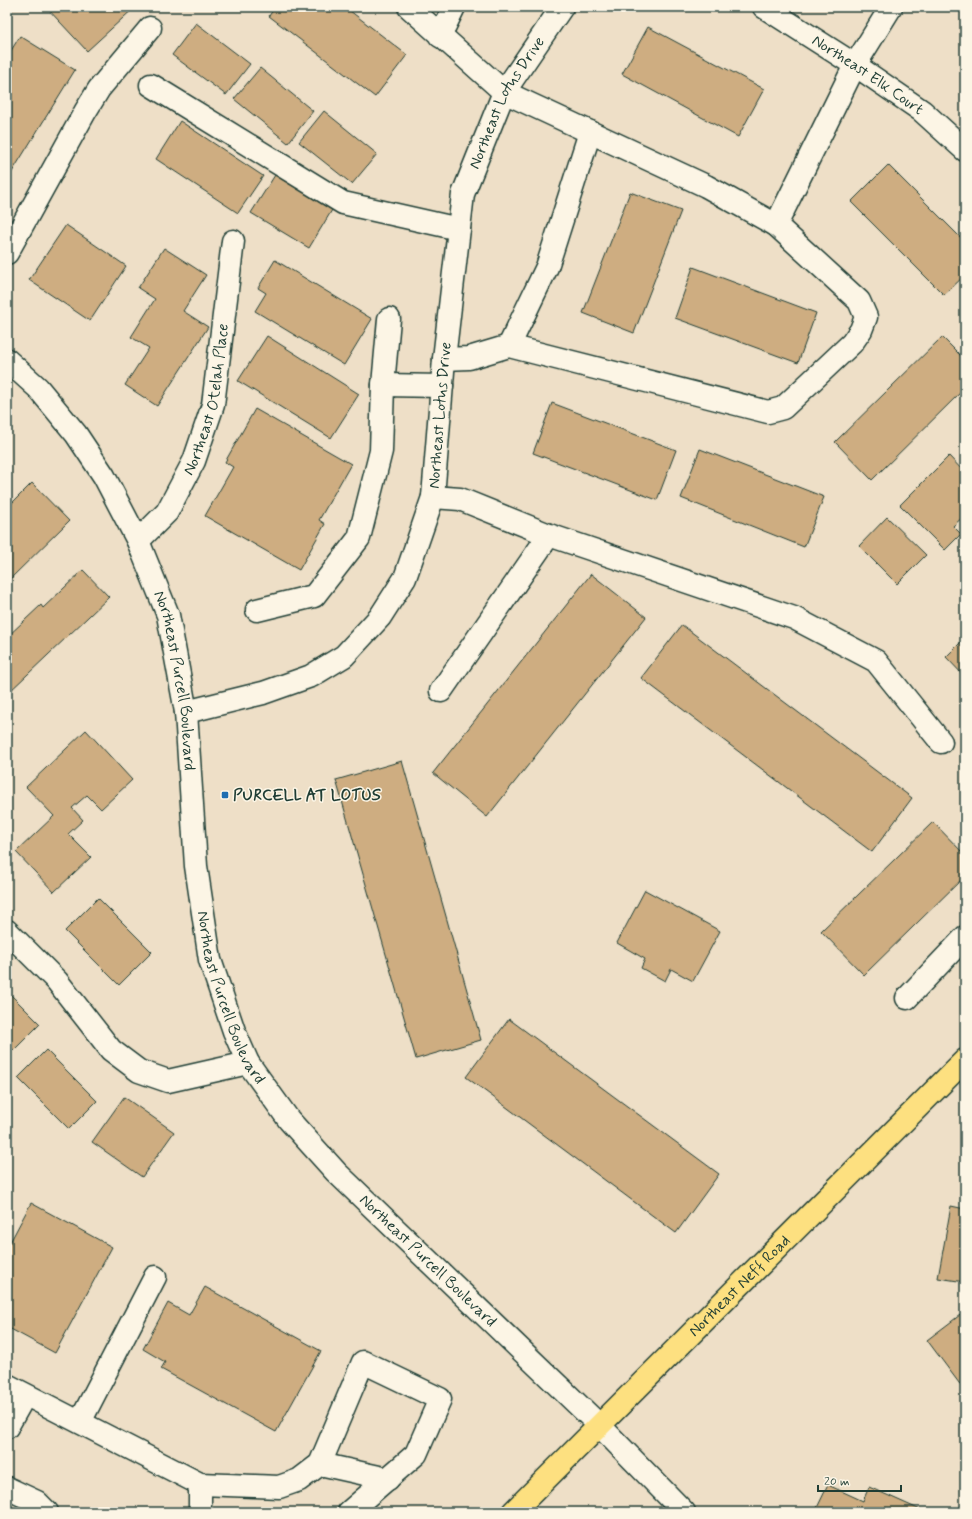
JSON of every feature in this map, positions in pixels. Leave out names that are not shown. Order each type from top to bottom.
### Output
[{"type":"main road","name":"Northeast Neff Road","points":[[513,1512],[965,1060]]},
{"type":"street","points":[[409,7],[504,92],[706,186],[776,225],[859,301],[866,317],[861,330],[852,343],[783,408],[768,412],[753,410],[509,346],[469,358],[444,359]]},
{"type":"street","points":[[440,36],[454,7]]},
{"type":"street","name":"Northeast Lotus Drive","points":[[186,712],[263,693],[312,676],[344,656],[380,617],[404,578],[434,497],[444,359],[463,194],[504,92],[562,7]]},
{"type":"street","name":"Northeast Elk Court","points":[[764,7],[855,65],[922,111],[965,150]]},
{"type":"street","points":[[776,225],[855,65],[892,7]]},
{"type":"street","points":[[7,253],[95,94],[150,28]]},
{"type":"street","points":[[151,85],[343,203],[459,229]]},
{"type":"street","points":[[509,346],[547,267],[590,132]]},
{"type":"street","name":"Northeast Otelah Place","points":[[138,541],[167,512],[194,461],[213,404],[233,241]]},
{"type":"street","points":[[257,610],[314,596],[359,538],[381,451],[383,385],[389,319]]},
{"type":"street","name":"Northeast Purcell Boulevard","points":[[7,360],[38,388],[76,434],[104,476],[138,541],[168,615],[186,712],[196,866],[210,960],[234,1031],[248,1063],[289,1120],[336,1172],[599,1425],[684,1512]]},
{"type":"street","points":[[383,385],[442,386]]},
{"type":"street","points":[[434,497],[460,498],[549,535],[794,618],[876,661],[941,742]]},
{"type":"street","points":[[441,691],[549,535]]},
{"type":"street","points":[[7,931],[57,981],[111,1050],[139,1071],[168,1080],[248,1063]]},
{"type":"street","points":[[907,998],[961,951]]},
{"type":"street","points":[[80,1422],[155,1277]]},
{"type":"street","points":[[7,1426],[16,1390],[200,1484],[279,1487],[299,1480],[320,1464],[363,1362],[440,1399],[416,1454],[349,1512]]},
{"type":"street","points":[[320,1464],[388,1479]]},
{"type":"street","points":[[200,1484],[200,1512]]},
{"type":"street","points":[[7,1488],[37,1502],[47,1512]]},
{"type":"building","points":[[46,7],[135,7],[87,51]]},
{"type":"building","points":[[275,7],[345,7],[407,55],[375,97],[269,16]]},
{"type":"building","points":[[196,23],[250,64],[226,95],[172,55]]},
{"type":"building","points":[[648,27],[764,89],[738,137],[622,74]]},
{"type":"building","points":[[20,36],[75,70],[7,180],[7,57]]},
{"type":"building","points":[[260,68],[313,111],[288,143],[234,99]]},
{"type":"building","points":[[324,111],[377,154],[352,184],[299,142]]},
{"type":"building","points":[[180,121],[263,176],[238,213],[156,159]]},
{"type":"building","points":[[888,165],[965,242],[965,275],[944,295],[851,202]]},
{"type":"building","points":[[275,175],[332,210],[309,248],[251,213]]},
{"type":"building","points":[[630,192],[681,211],[634,333],[583,313]]},
{"type":"building","points":[[66,225],[126,266],[90,321],[29,280]]},
{"type":"building","points":[[164,248],[206,275],[183,311],[208,327],[157,406],[125,385],[149,348],[131,337],[155,299],[138,288]]},
{"type":"building","points":[[275,260],[372,319],[344,365],[255,311],[266,293],[258,288]]},
{"type":"building","points":[[693,267],[816,313],[798,363],[675,318]]},
{"type":"building","points":[[267,336],[359,394],[331,438],[238,381]]},
{"type":"building","points":[[942,337],[965,360],[965,388],[872,480],[835,442]]},
{"type":"building","points":[[552,403],[676,450],[657,500],[533,453]]},
{"type":"building","points":[[255,409],[351,464],[319,520],[325,524],[299,570],[205,516],[233,467],[225,462]]},
{"type":"building","points":[[700,449],[824,497],[804,547],[681,498]]},
{"type":"building","points":[[949,456],[965,473],[965,515],[953,526],[961,534],[945,550],[900,505]]},
{"type":"building","points":[[32,483],[69,521],[7,582],[7,508]]},
{"type":"building","points":[[887,517],[926,555],[897,584],[859,546]]},
{"type":"building","points":[[83,570],[109,597],[7,694],[7,637],[41,605],[43,608]]},
{"type":"building","points":[[591,574],[646,617],[487,817],[433,773]]},
{"type":"building","points":[[682,625],[912,798],[872,852],[641,678]]},
{"type":"building","points":[[965,638],[965,677],[946,657]]},
{"type":"building","points":[[86,730],[132,780],[101,809],[87,795],[72,808],[83,820],[68,834],[91,857],[54,892],[16,852],[54,816],[26,787]]},
{"type":"building","points":[[402,761],[481,1040],[416,1059],[336,780]]},
{"type":"building","points":[[933,822],[965,855],[965,876],[864,975],[821,931]]},
{"type":"building","points":[[645,890],[720,931],[693,981],[671,969],[665,981],[641,968],[645,959],[617,943]]},
{"type":"building","points":[[98,898],[152,952],[119,985],[65,931]]},
{"type":"building","points":[[7,991],[40,1024],[14,1050],[7,1044]]},
{"type":"building","points":[[509,1019],[719,1174],[676,1233],[466,1077]]},
{"type":"building","points":[[46,1050],[97,1101],[69,1129],[18,1078]]},
{"type":"building","points":[[124,1097],[174,1132],[142,1177],[92,1142]]},
{"type":"building","points":[[31,1203],[112,1247],[55,1353],[7,1327],[7,1248]]},
{"type":"building","points":[[951,1206],[965,1209],[965,1282],[938,1278]]},
{"type":"building","points":[[205,1287],[321,1351],[276,1432],[161,1369],[165,1362],[143,1349],[168,1303],[189,1315]]},
{"type":"building","points":[[960,1315],[965,1321],[965,1391],[927,1340]]},
{"type":"building","points":[[828,1485],[863,1501],[869,1487],[925,1512],[815,1512]]},
{"type":"place","name":"PURCELL AT LOTUS","points":[[225,795]]}]
